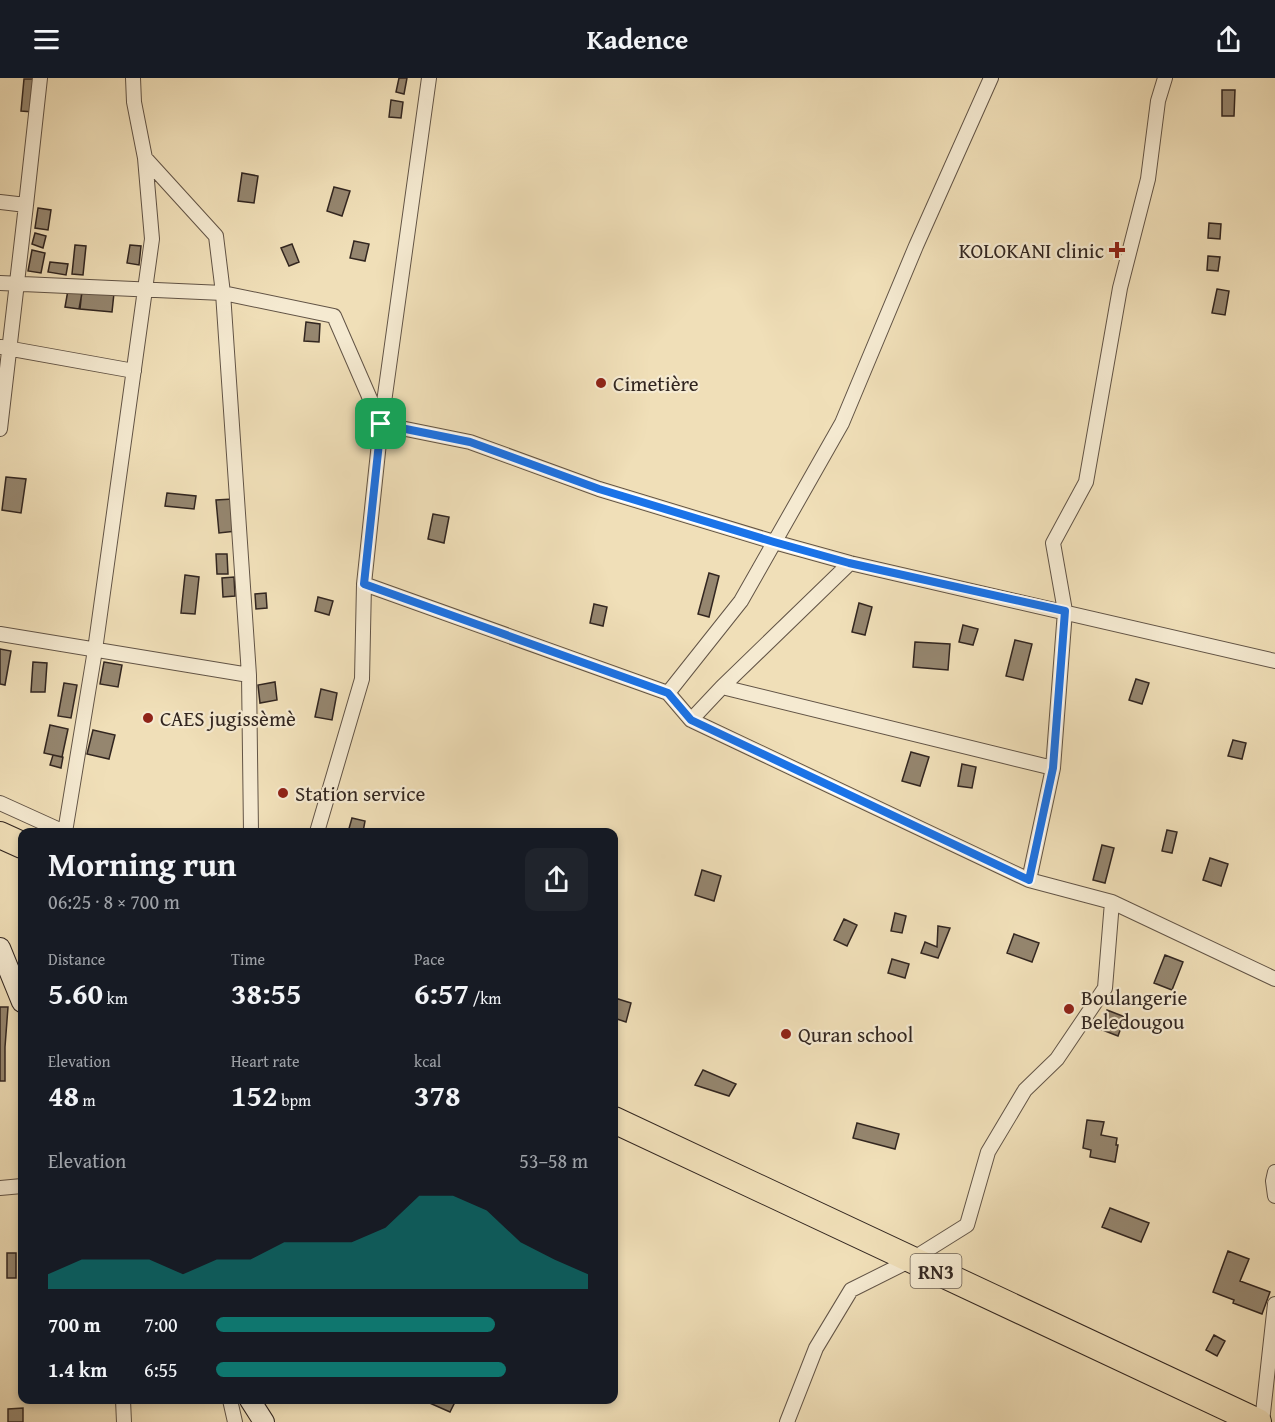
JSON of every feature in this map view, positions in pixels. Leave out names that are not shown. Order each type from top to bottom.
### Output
[{"type":"highway","points":[[0,835],[18,843]]},
{"type":"highway","name":"RN3","points":[[618,1122],[1260,1422]]},
{"type":"street","points":[[0,429],[4,348],[17,284],[40,78]]},
{"type":"street","points":[[66,828],[95,650],[152,239],[145,158],[134,102],[134,78]]},
{"type":"street","points":[[318,828],[362,680],[364,584],[381,424],[429,78]]},
{"type":"street","points":[[668,693],[741,601],[842,423],[916,246],[991,78]]},
{"type":"street","points":[[1029,880],[1053,768],[1065,611],[1053,543],[1086,482],[1120,288],[1148,179],[1158,101],[1164,78]]},
{"type":"street","points":[[145,158],[216,236],[223,293],[249,675],[250,828]]},
{"type":"street","points":[[0,202],[26,205]]},
{"type":"street","points":[[0,283],[223,293],[334,316],[381,424]]},
{"type":"street","points":[[4,348],[134,371]]},
{"type":"street","points":[[381,424],[470,442],[599,489],[849,563],[1275,661]]},
{"type":"street","points":[[691,720],[849,563]]},
{"type":"street","points":[[364,584],[668,693],[691,720],[1029,880],[1112,902],[1275,979]]},
{"type":"street","points":[[0,634],[249,675]]},
{"type":"street","points":[[722,687],[1053,768]]},
{"type":"street","points":[[0,803],[56,828]]},
{"type":"street","points":[[787,1422],[816,1348],[850,1290],[912,1260],[967,1225],[988,1152],[1025,1090],[1057,1059],[1105,988],[1112,902]]},
{"type":"street","points":[[0,948],[18,992]]},
{"type":"street","points":[[1275,1172],[1273,1181],[1275,1196]]},
{"type":"street","points":[[0,1188],[18,1186]]},
{"type":"street","points":[[1260,1422],[1275,1304]]},
{"type":"street","points":[[123,1404],[124,1422]]},
{"type":"street","points":[[231,1404],[235,1422]]},
{"type":"street","points":[[253,1404],[264,1422]]},
{"type":"building","points":[[399,78],[407,78],[404,94],[396,92]]},
{"type":"building","points":[[24,79],[35,79],[33,112],[21,111]]},
{"type":"building","points":[[1222,90],[1235,90],[1234,116],[1222,116]]},
{"type":"building","points":[[391,100],[403,102],[401,118],[389,117]]},
{"type":"building","points":[[242,173],[258,176],[254,203],[238,201]]},
{"type":"building","points":[[334,187],[350,191],[342,216],[327,211]]},
{"type":"building","points":[[38,208],[51,210],[48,230],[35,228]]},
{"type":"building","points":[[1209,223],[1221,224],[1220,239],[1208,238]]},
{"type":"building","points":[[35,233],[46,236],[43,248],[32,244]]},
{"type":"building","points":[[354,241],[369,244],[365,261],[350,258]]},
{"type":"building","points":[[292,244],[299,262],[289,266],[281,248]]},
{"type":"building","points":[[75,245],[86,246],[83,275],[72,274]]},
{"type":"building","points":[[130,245],[141,246],[139,265],[127,263]]},
{"type":"building","points":[[32,250],[45,253],[41,273],[28,271]]},
{"type":"building","points":[[1208,256],[1220,257],[1218,271],[1207,270]]},
{"type":"building","points":[[50,262],[68,264],[66,275],[48,272]]},
{"type":"building","points":[[1217,289],[1229,291],[1225,315],[1212,313]]},
{"type":"building","points":[[68,290],[82,293],[79,309],[65,307]]},
{"type":"building","points":[[82,290],[114,293],[112,312],[80,309]]},
{"type":"building","points":[[306,322],[320,324],[319,342],[304,341]]},
{"type":"building","points":[[6,477],[26,479],[21,513],[2,510]]},
{"type":"building","points":[[167,493],[196,496],[194,509],[165,506]]},
{"type":"building","points":[[233,499],[236,531],[219,533],[216,500]]},
{"type":"building","points":[[433,514],[449,517],[444,543],[428,539]]},
{"type":"building","points":[[216,554],[227,554],[228,574],[217,574]]},
{"type":"building","points":[[709,573],[719,576],[709,617],[698,614]]},
{"type":"building","points":[[185,575],[199,577],[195,614],[181,613]]},
{"type":"building","points":[[234,577],[235,596],[223,597],[222,578]]},
{"type":"building","points":[[266,593],[267,608],[256,609],[255,594]]},
{"type":"building","points":[[318,597],[333,601],[329,615],[315,611]]},
{"type":"building","points":[[859,603],[872,607],[865,635],[852,632]]},
{"type":"building","points":[[594,604],[607,607],[603,626],[590,623]]},
{"type":"building","points":[[963,625],[978,629],[973,645],[959,642]]},
{"type":"building","points":[[1015,640],[1032,644],[1023,680],[1006,676]]},
{"type":"building","points":[[915,642],[950,644],[948,670],[913,667]]},
{"type":"building","points":[[0,649],[11,651],[5,685],[0,684]]},
{"type":"building","points":[[33,662],[47,663],[45,692],[31,692]]},
{"type":"building","points":[[104,662],[122,665],[118,687],[100,684]]},
{"type":"building","points":[[1136,679],[1149,683],[1142,704],[1129,700]]},
{"type":"building","points":[[275,682],[277,700],[260,703],[258,685]]},
{"type":"building","points":[[64,683],[77,685],[71,718],[58,716]]},
{"type":"building","points":[[321,689],[337,693],[332,720],[315,717]]},
{"type":"building","points":[[50,725],[68,729],[62,757],[44,753]]},
{"type":"building","points":[[93,730],[115,735],[109,759],[87,754]]},
{"type":"building","points":[[1233,740],[1246,743],[1242,759],[1228,756]]},
{"type":"building","points":[[911,752],[929,757],[920,786],[902,781]]},
{"type":"building","points":[[53,755],[63,757],[61,768],[50,765]]},
{"type":"building","points":[[962,764],[976,767],[972,788],[958,786]]},
{"type":"building","points":[[352,818],[365,821],[364,828],[349,828]]},
{"type":"building","points":[[1167,830],[1177,832],[1172,853],[1162,851]]},
{"type":"building","points":[[1102,845],[1114,848],[1105,883],[1093,880]]},
{"type":"building","points":[[1210,858],[1228,864],[1221,886],[1203,880]]},
{"type":"building","points":[[702,870],[721,876],[714,901],[695,895]]},
{"type":"building","points":[[895,913],[906,916],[902,933],[891,931]]},
{"type":"building","points":[[844,919],[857,925],[847,946],[834,940]]},
{"type":"building","points":[[938,926],[950,928],[938,958],[921,953],[925,942],[937,947]]},
{"type":"building","points":[[1014,934],[1039,943],[1032,962],[1007,953]]},
{"type":"building","points":[[1165,955],[1183,962],[1172,990],[1154,983]]},
{"type":"building","points":[[892,959],[909,964],[905,978],[888,973]]},
{"type":"building","points":[[618,999],[631,1003],[626,1022],[618,1019]]},
{"type":"building","points":[[0,1007],[8,1007],[5,1081],[0,1081]]},
{"type":"building","points":[[1107,1010],[1125,1017],[1118,1036],[1100,1029]]},
{"type":"building","points":[[703,1070],[736,1084],[729,1096],[695,1085]]},
{"type":"building","points":[[1087,1120],[1104,1122],[1101,1135],[1117,1138],[1115,1162],[1090,1157],[1091,1150],[1083,1148]]},
{"type":"building","points":[[857,1123],[899,1134],[895,1149],[853,1138]]},
{"type":"building","points":[[1110,1208],[1149,1223],[1141,1242],[1102,1227]]},
{"type":"building","points":[[1228,1251],[1249,1259],[1240,1281],[1270,1292],[1262,1314],[1233,1303],[1234,1300],[1213,1292]]},
{"type":"building","points":[[7,1253],[16,1253],[16,1278],[7,1278]]},
{"type":"building","points":[[1214,1335],[1225,1341],[1217,1356],[1206,1350]]},
{"type":"building","points":[[432,1404],[454,1404],[450,1412]]},
{"type":"building","points":[[23,1408],[23,1422],[8,1422],[8,1409]]},
{"type":"place","name":"KOLOKANI clinic","points":[[1117,250]]},
{"type":"place","name":"Cimetière","points":[[601,383]]},
{"type":"place","name":"CAES jugissèmè","points":[[148,718]]},
{"type":"place","name":"Station service","points":[[283,793]]},
{"type":"place","name":"Boulangerie Beledougou","points":[[1069,1009]]},
{"type":"place","name":"Quran school","points":[[786,1034]]},
{"type":"route","points":[[381,424],[470,442],[599,489],[849,563],[1065,611],[1053,768],[1029,880],[691,720],[668,693],[364,584],[381,424]]}]
